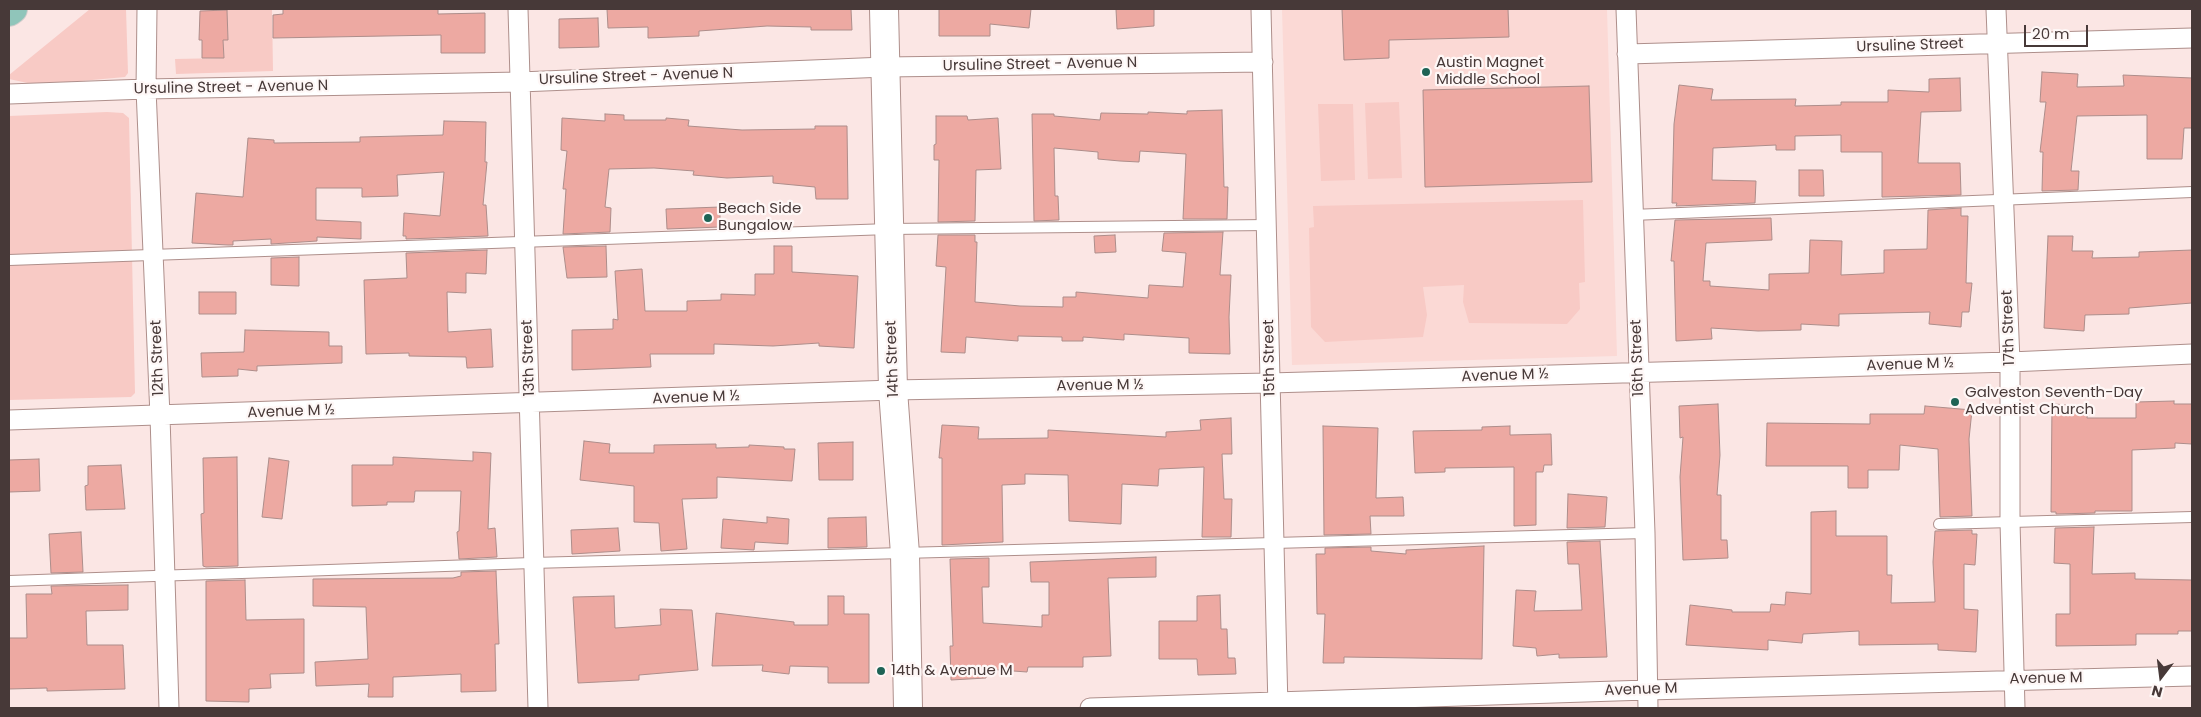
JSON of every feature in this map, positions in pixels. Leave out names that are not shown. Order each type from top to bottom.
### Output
[{"type":"main road","points":[[9,12],[13,9]]},
{"type":"main road","name":"14th Street","points":[[884,9],[893,390],[905,554],[908,708]]},
{"type":"street","name":"12th Street","points":[[148,9],[146,89],[160,416],[169,708]]},
{"type":"street","name":"13th Street","points":[[518,9],[526,243],[532,563],[538,708]]},
{"type":"street","name":"15th Street","points":[[1261,9],[1268,224],[1278,705]]},
{"type":"street","name":"16th Street","points":[[1626,9],[1645,533],[1647,699]]},
{"type":"street","name":"17th Street","points":[[1996,9],[2010,362],[2010,522],[2015,708]]},
{"type":"street","name":"Ursuline Street","points":[[1628,54],[2192,38]]},
{"type":"street","name":"Ursuline Street - Avenue N","points":[[9,94],[146,89],[520,82],[886,67],[1263,62]]},
{"type":"street","name":"Avenue M ½","points":[[9,420],[530,404],[893,390],[1270,383],[2010,362],[2192,354]]},
{"type":"street","name":"Avenue M","points":[[1090,708],[1647,699],[2013,680],[2192,676]]},
{"type":"lane","points":[[1632,215],[2192,192]]},
{"type":"lane","points":[[9,260],[890,229],[1268,224]]},
{"type":"lane","points":[[1939,524],[2192,517]]},
{"type":"lane","points":[[9,581],[532,563],[1645,533]]},
{"type":"shaded area","points":[[90,9],[126,9],[128,73],[125,77],[37,85],[9,79],[9,75]]},
{"type":"shaded area","points":[[227,9],[272,9],[273,71],[176,74],[175,59],[224,58],[223,40],[228,39]]},
{"type":"shaded area","points":[[1282,9],[1607,9],[1617,356],[1292,365]]},
{"type":"shaded area","points":[[1399,102],[1402,178],[1368,179],[1365,103]]},
{"type":"shaded area","points":[[1318,104],[1353,104],[1355,180],[1321,181]]},
{"type":"shaded area","points":[[123,113],[129,118],[135,393],[131,397],[9,400],[9,116]]},
{"type":"shaded area","points":[[1583,200],[1585,282],[1579,283],[1580,309],[1567,324],[1469,323],[1463,302],[1464,285],[1423,287],[1427,315],[1423,337],[1325,342],[1311,327],[1309,228],[1314,227],[1313,206]]},
{"type":"building","points":[[283,9],[438,9],[438,14],[485,13],[485,53],[441,53],[441,35],[273,38],[273,15],[283,14]]},
{"type":"building","points":[[607,9],[851,9],[852,30],[811,30],[811,27],[767,26],[699,31],[699,36],[648,38],[648,27],[608,28]]},
{"type":"building","points":[[939,9],[1031,9],[1029,28],[990,24],[990,36],[939,36]]},
{"type":"building","points":[[1116,9],[1154,9],[1154,26],[1117,29]]},
{"type":"building","points":[[1342,9],[1508,9],[1509,37],[1389,40],[1389,58],[1344,60]]},
{"type":"building","points":[[227,10],[228,40],[223,40],[224,58],[202,58],[202,40],[199,40],[200,11]]},
{"type":"building","points":[[598,18],[599,47],[559,48],[559,19]]},
{"type":"building","points":[[2042,72],[2078,74],[2077,87],[2124,86],[2123,75],[2192,78],[2192,128],[2184,128],[2182,159],[2147,159],[2147,115],[2077,116],[2071,171],[2079,171],[2078,190],[2042,191],[2043,152],[2040,152],[2046,102],[2040,102]]},
{"type":"building","points":[[1960,78],[1961,111],[1921,112],[1918,163],[1960,163],[1961,195],[1882,197],[1882,152],[1841,152],[1841,135],[1795,136],[1795,150],[1776,150],[1776,145],[1713,148],[1712,180],[1756,181],[1755,203],[1676,206],[1677,203],[1672,203],[1674,124],[1679,85],[1713,89],[1711,100],[1796,99],[1795,106],[1841,105],[1841,102],[1888,102],[1888,90],[1929,92],[1929,79]]},
{"type":"building","points":[[1589,86],[1592,182],[1425,187],[1423,90]]},
{"type":"building","points":[[1222,110],[1224,187],[1228,187],[1227,219],[1183,219],[1186,154],[1140,151],[1139,162],[1098,159],[1098,152],[1054,148],[1055,196],[1058,196],[1059,220],[1034,221],[1032,114],[1054,114],[1054,116],[1100,120],[1101,113],[1148,114],[1148,112],[1187,114],[1187,111]]},
{"type":"building","points":[[605,114],[624,115],[624,120],[666,120],[666,118],[689,120],[688,126],[742,130],[815,129],[815,126],[847,126],[848,199],[816,199],[815,187],[773,183],[773,176],[727,178],[693,175],[694,171],[654,168],[609,169],[605,207],[611,208],[610,232],[563,234],[566,189],[563,189],[567,151],[561,150],[562,118],[605,121]]},
{"type":"building","points":[[936,116],[967,116],[968,120],[998,118],[1001,169],[976,170],[975,221],[938,222],[939,160],[934,160]]},
{"type":"building","points":[[444,121],[486,122],[485,162],[487,162],[483,205],[486,205],[488,236],[406,239],[406,236],[403,236],[404,213],[440,216],[444,172],[397,175],[398,196],[362,197],[362,188],[316,188],[316,220],[361,222],[361,239],[317,237],[317,241],[271,244],[271,239],[233,241],[233,245],[192,243],[196,193],[243,197],[248,138],[274,140],[274,143],[360,142],[360,137],[443,135]]},
{"type":"building","points":[[1799,170],[1823,170],[1824,196],[1799,196]]},
{"type":"building","points":[[720,207],[720,227],[667,229],[666,209]]},
{"type":"building","points":[[1961,208],[1961,216],[1968,216],[1966,283],[1972,283],[1969,312],[1962,312],[1961,327],[1929,324],[1930,312],[1839,314],[1839,326],[1801,324],[1801,330],[1758,331],[1711,328],[1712,339],[1676,341],[1674,261],[1671,261],[1675,220],[1771,218],[1772,240],[1706,243],[1703,281],[1710,281],[1710,286],[1769,290],[1769,274],[1809,273],[1810,240],[1842,241],[1841,275],[1884,273],[1884,250],[1927,249],[1928,210]]},
{"type":"building","points":[[1223,232],[1220,275],[1231,275],[1230,354],[1189,353],[1189,338],[1124,334],[1124,340],[1083,337],[1083,341],[1062,341],[1062,337],[1018,336],[1018,341],[966,337],[965,353],[941,352],[946,267],[936,266],[938,235],[975,235],[975,242],[977,242],[975,302],[1063,307],[1063,297],[1076,297],[1076,292],[1148,298],[1149,285],[1183,287],[1186,253],[1162,251],[1164,233]]},
{"type":"building","points":[[1115,235],[1116,252],[1095,253],[1094,236]]},
{"type":"building","points":[[2048,236],[2073,236],[2072,251],[2093,251],[2092,258],[2139,257],[2139,252],[2192,250],[2192,303],[2129,308],[2129,314],[2085,315],[2084,331],[2044,328]]},
{"type":"building","points":[[606,246],[607,277],[567,278],[563,247]]},
{"type":"building","points":[[774,246],[792,246],[792,272],[858,276],[854,348],[819,346],[819,343],[773,346],[714,344],[714,354],[650,354],[651,367],[572,370],[572,330],[613,329],[613,319],[618,320],[615,271],[642,269],[645,311],[687,311],[687,301],[721,300],[721,294],[755,295],[755,274],[774,274]]},
{"type":"building","points":[[487,250],[486,274],[466,273],[466,293],[447,292],[448,332],[491,329],[493,367],[467,368],[466,357],[409,356],[409,353],[366,354],[364,280],[407,278],[406,253]]},
{"type":"building","points":[[299,257],[299,286],[271,285],[271,258]]},
{"type":"building","points":[[199,292],[236,292],[236,314],[199,314]]},
{"type":"building","points":[[245,330],[329,332],[329,346],[342,346],[342,363],[257,366],[257,371],[238,369],[238,376],[202,377],[201,353],[244,352]]},
{"type":"building","points":[[2174,401],[2174,404],[2192,404],[2192,444],[2175,443],[2175,448],[2132,450],[2132,511],[2056,514],[2056,512],[2051,512],[2052,404],[2088,406],[2087,418],[2136,418],[2136,402]]},
{"type":"building","points":[[1718,404],[1720,455],[1717,495],[1721,495],[1721,540],[1727,540],[1728,558],[1683,560],[1680,477],[1683,437],[1680,438],[1679,406]]},
{"type":"building","points":[[1925,406],[1972,410],[1969,439],[1972,516],[1940,517],[1938,449],[1900,445],[1899,470],[1868,470],[1868,488],[1848,488],[1848,466],[1766,466],[1767,423],[1870,424],[1870,414],[1924,414]]},
{"type":"building","points":[[1231,418],[1232,454],[1222,454],[1224,499],[1232,499],[1231,537],[1202,537],[1204,467],[1159,469],[1158,486],[1122,484],[1121,524],[1069,521],[1068,475],[1025,474],[1025,484],[1002,485],[1003,542],[942,545],[942,458],[939,458],[942,425],[979,427],[978,439],[1048,438],[1048,430],[1166,437],[1166,432],[1201,430],[1200,420]]},
{"type":"building","points":[[1323,426],[1378,428],[1376,498],[1403,497],[1404,516],[1370,516],[1371,534],[1324,535]]},
{"type":"building","points":[[1510,426],[1510,435],[1551,434],[1552,465],[1544,465],[1543,472],[1536,472],[1536,525],[1514,526],[1514,467],[1445,468],[1445,472],[1415,473],[1413,431],[1482,430],[1482,427]]},
{"type":"building","points":[[584,441],[610,444],[609,453],[654,453],[654,445],[716,444],[716,448],[749,447],[749,445],[795,449],[792,481],[717,477],[717,498],[682,499],[687,549],[661,551],[659,523],[634,522],[634,486],[580,480]]},
{"type":"building","points":[[853,442],[853,480],[819,480],[818,443]]},
{"type":"building","points":[[473,452],[491,453],[488,529],[495,528],[497,557],[459,559],[457,532],[459,531],[461,491],[415,491],[414,502],[387,502],[387,505],[352,506],[352,465],[393,465],[393,457],[473,461]]},
{"type":"building","points":[[237,457],[238,566],[206,567],[203,566],[201,514],[204,513],[203,458]]},
{"type":"building","points":[[269,458],[289,461],[282,519],[262,517]]},
{"type":"building","points":[[39,459],[40,491],[9,492],[9,460]]},
{"type":"building","points":[[121,465],[125,509],[86,510],[85,486],[88,485],[88,466]]},
{"type":"building","points":[[1568,494],[1607,497],[1605,527],[1567,528]]},
{"type":"building","points":[[1836,511],[1836,536],[1887,536],[1887,575],[1892,575],[1891,603],[1935,602],[1933,562],[1935,531],[1972,530],[1972,534],[1977,534],[1975,565],[1964,564],[1964,609],[1978,610],[1976,652],[1938,650],[1938,644],[1859,645],[1859,631],[1803,634],[1802,643],[1768,640],[1768,650],[1686,645],[1690,605],[1732,610],[1732,612],[1770,612],[1771,604],[1785,605],[1786,592],[1811,594],[1811,512]]},
{"type":"building","points":[[767,517],[789,519],[788,544],[755,542],[754,550],[721,548],[723,519],[767,523]]},
{"type":"building","points":[[866,517],[867,547],[828,548],[828,518]]},
{"type":"building","points":[[2094,527],[2092,574],[2135,573],[2135,579],[2192,580],[2192,631],[2178,631],[2178,634],[2136,634],[2136,645],[2056,646],[2056,614],[2070,614],[2070,564],[2054,563],[2055,528]]},
{"type":"building","points":[[618,528],[620,551],[572,554],[571,530]]},
{"type":"building","points":[[81,532],[83,572],[51,573],[49,534]]},
{"type":"building","points":[[1600,541],[1607,657],[1559,658],[1559,654],[1537,656],[1536,648],[1513,646],[1516,590],[1536,591],[1534,611],[1582,610],[1579,564],[1568,564],[1567,542]]},
{"type":"building","points":[[1484,546],[1482,659],[1344,657],[1344,663],[1323,663],[1325,614],[1317,614],[1316,554],[1325,554],[1325,548],[1371,547],[1371,551],[1406,554],[1406,550]]},
{"type":"building","points":[[1156,557],[1156,577],[1108,578],[1111,656],[1083,657],[1083,667],[1028,667],[1027,672],[986,669],[986,678],[951,680],[950,646],[953,646],[950,559],[989,558],[989,587],[982,587],[983,623],[1042,627],[1042,615],[1049,615],[1049,582],[1031,582],[1030,562]]},
{"type":"building","points":[[496,571],[499,644],[495,644],[496,691],[461,692],[461,674],[393,677],[393,697],[368,697],[369,684],[316,686],[315,662],[368,659],[366,607],[313,606],[313,579],[453,578],[461,576],[461,572]]},
{"type":"building","points":[[245,580],[246,620],[304,619],[304,673],[270,674],[271,688],[249,689],[249,702],[206,701],[206,581]]},
{"type":"building","points":[[128,585],[128,610],[86,611],[87,645],[123,645],[125,689],[47,691],[47,688],[9,689],[9,638],[27,638],[26,594],[52,594],[51,586]]},
{"type":"building","points":[[1220,595],[1221,629],[1227,629],[1228,658],[1235,658],[1236,674],[1198,675],[1197,659],[1159,659],[1159,621],[1197,621],[1197,596]]},
{"type":"building","points":[[614,596],[615,628],[661,625],[660,609],[692,610],[698,670],[639,675],[639,680],[578,683],[573,597]]},
{"type":"building","points":[[828,596],[844,596],[844,614],[869,614],[869,683],[828,683],[828,667],[790,666],[789,674],[762,671],[763,665],[712,666],[716,613],[794,622],[794,625],[828,625]]},
{"type":"place","name":"Austin Magnet Middle School","points":[[1426,72]]},
{"type":"place","name":"Beach Side Bungalow","points":[[708,218]]},
{"type":"place","name":"Galveston Seventh-Day Adventist Church","points":[[1955,402]]},
{"type":"place","name":"14th & Avenue M","points":[[881,671]]}]
